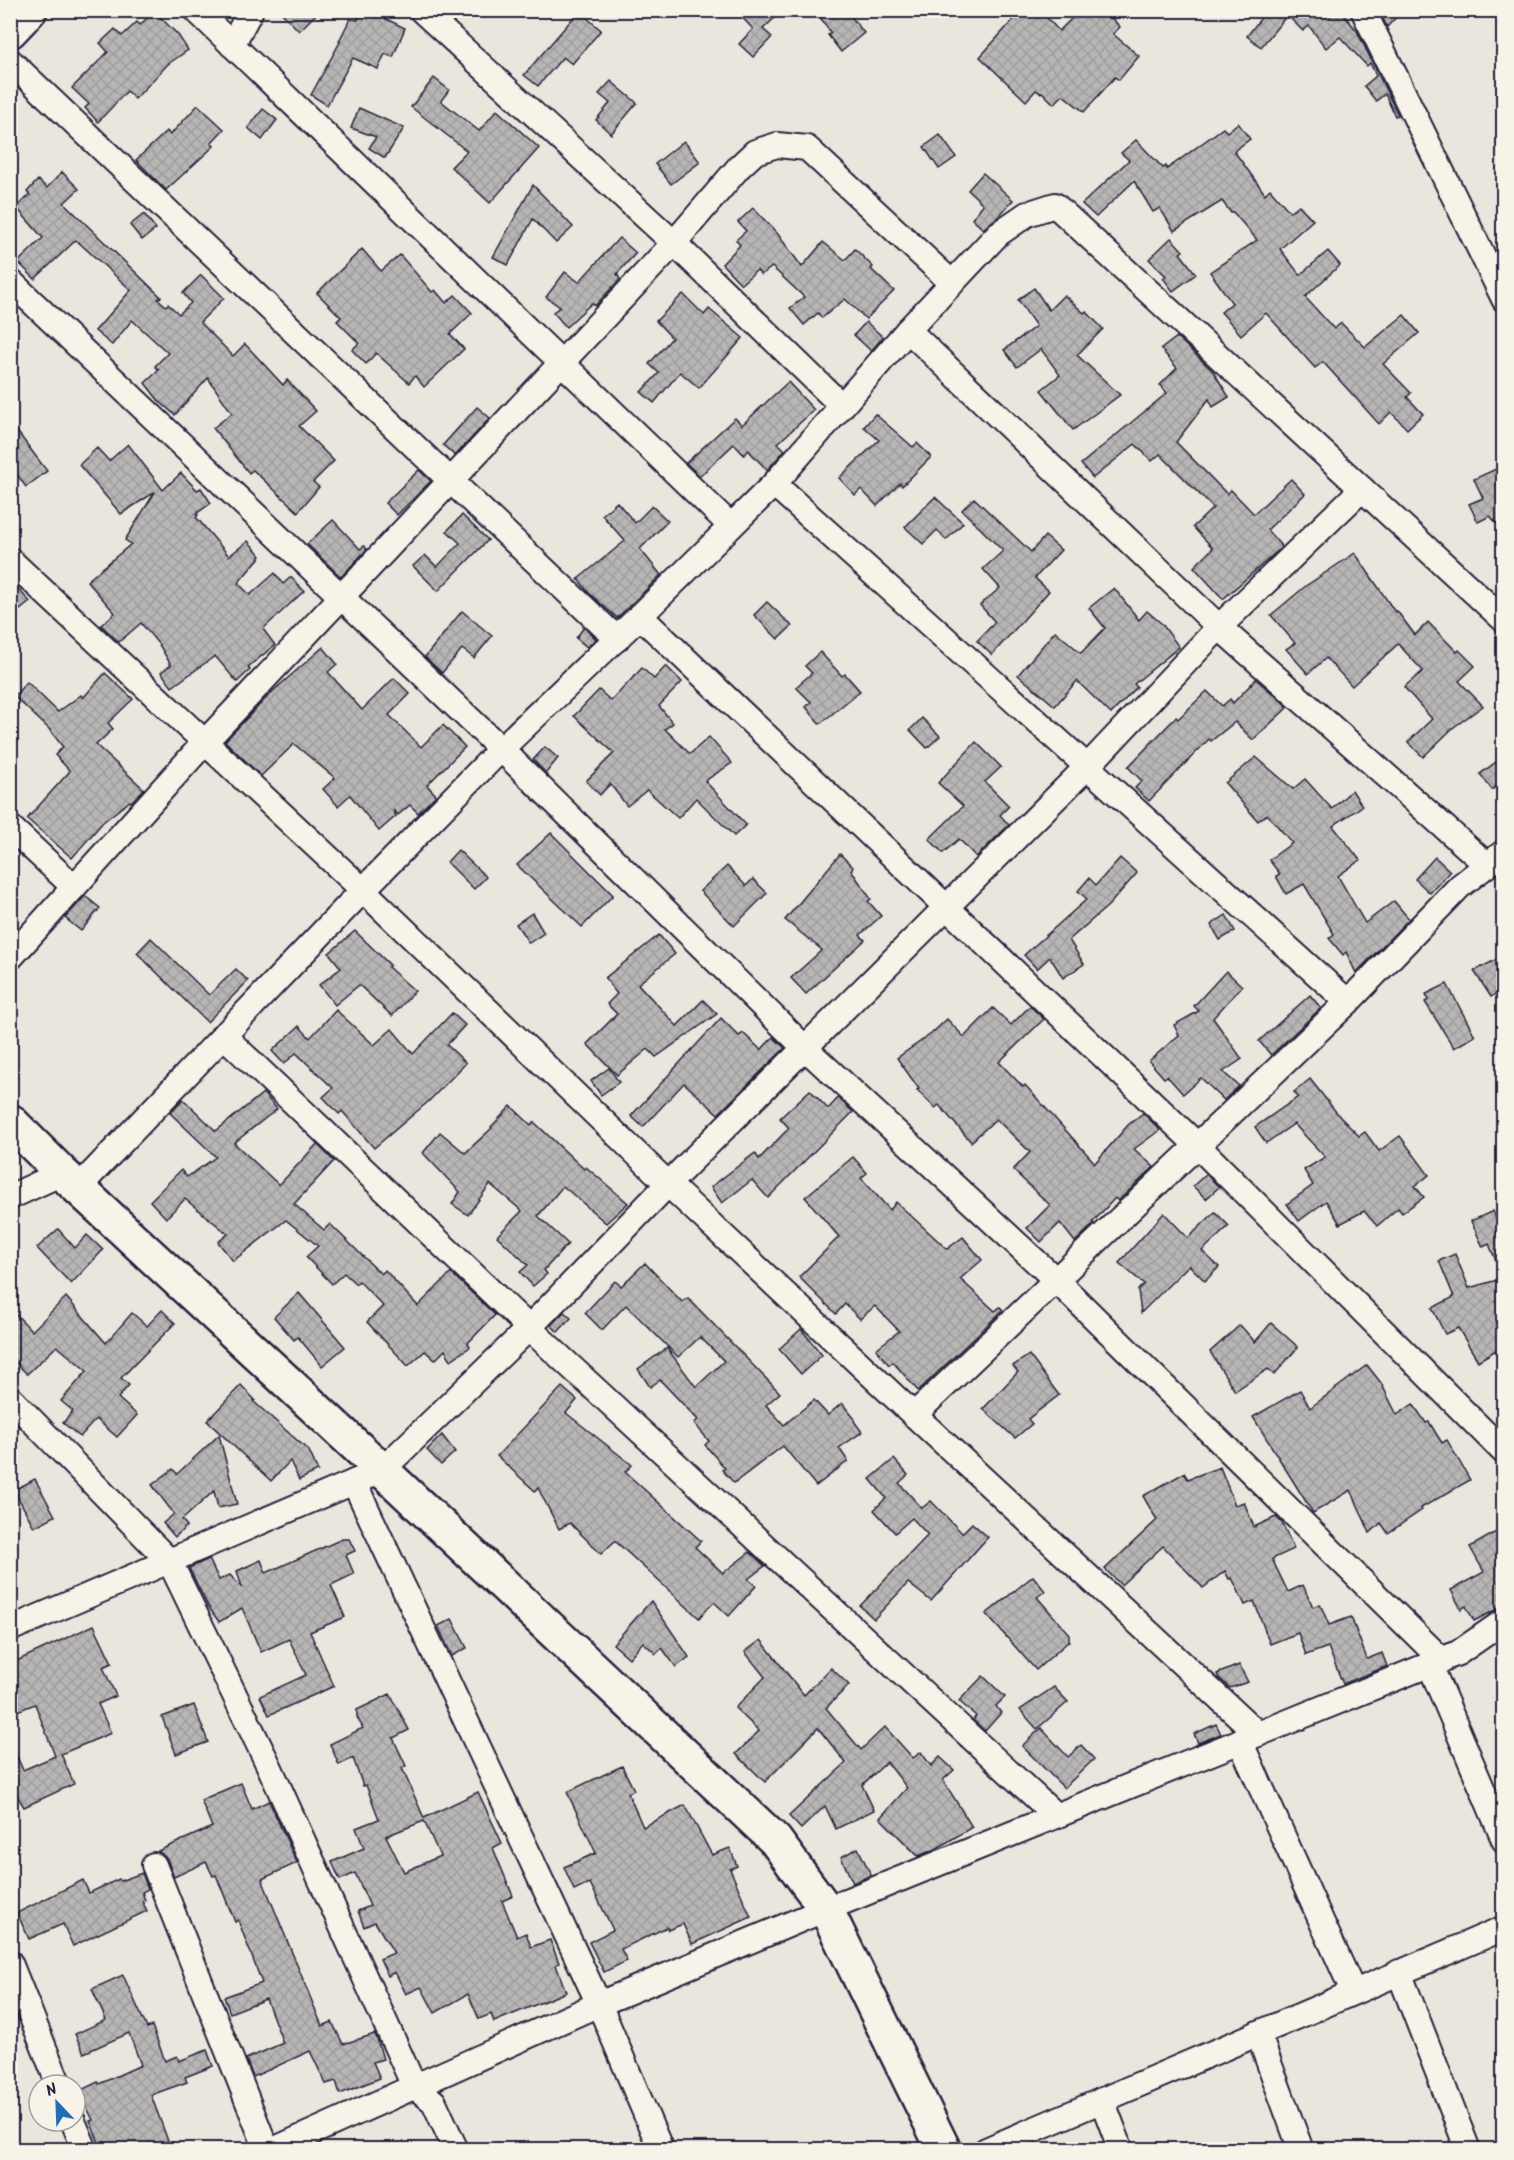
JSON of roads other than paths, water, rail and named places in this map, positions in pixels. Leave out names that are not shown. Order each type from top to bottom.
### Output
[{"type":"street","points":[[10,31],[30,10]]},
{"type":"street","points":[[196,10],[731,526]]},
{"type":"street","points":[[232,45],[250,10]]},
{"type":"street","points":[[421,10],[674,243],[842,406]]},
{"type":"street","points":[[1363,10],[1503,299]]},
{"type":"street","points":[[10,61],[616,639]]},
{"type":"street","points":[[10,958],[205,742],[450,480],[563,363],[755,152],[777,145],[807,148],[952,283]]},
{"type":"street","points":[[10,1197],[70,1181],[223,1035],[501,749],[774,484],[952,283],[998,234],[1027,214],[1055,205],[1503,621]]},
{"type":"street","points":[[10,281],[501,749],[804,1047],[1056,1280],[1436,1662],[1503,1840]]},
{"type":"street","points":[[908,330],[1219,627],[1496,858],[1460,886],[1348,1002],[914,1415]]},
{"type":"street","points":[[774,484],[1348,1002]]},
{"type":"street","points":[[10,1629],[368,1476],[529,1328],[804,1047],[1088,766],[1219,627],[1362,489]]},
{"type":"street","points":[[10,560],[363,890],[1249,1738],[1353,1991]]},
{"type":"street","points":[[640,616],[1198,1146],[1503,1452]]},
{"type":"street","points":[[10,827],[74,887]]},
{"type":"street","points":[[223,1035],[529,1328],[1055,1815]]},
{"type":"street","points":[[10,1121],[368,1476],[775,1840],[826,1909],[944,2150]]},
{"type":"street","points":[[15,1409],[170,1562],[270,1768],[414,2086],[434,2102],[456,2150]]},
{"type":"street","points":[[368,1476],[661,2150]]},
{"type":"street","points":[[273,2150],[599,2004],[1055,1815],[1458,1653],[1503,1620]]},
{"type":"street","points":[[154,1865],[267,2150]]},
{"type":"street","points":[[986,2150],[1503,1928]]},
{"type":"street","points":[[10,1963],[54,2073]]},
{"type":"street","points":[[1399,1972],[1468,2150]]},
{"type":"street","points":[[1258,2033],[1300,2150]]},
{"type":"street","points":[[1102,2100],[1121,2150]]},
{"type":"street","points":[[78,2133],[85,2150]]}]
